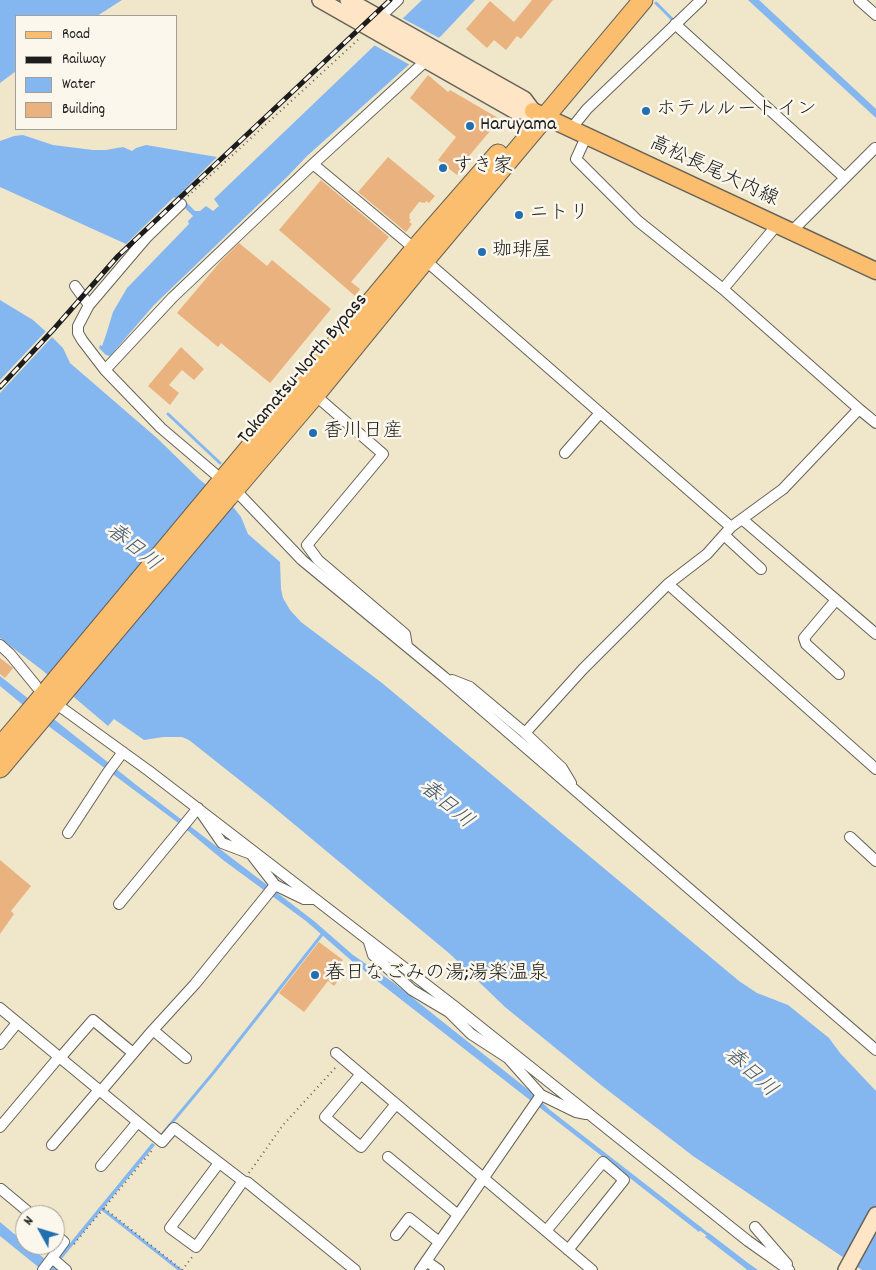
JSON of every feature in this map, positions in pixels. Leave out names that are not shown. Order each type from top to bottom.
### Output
[{"type":"highway","name":"Takamatsu-North Bypass","points":[[539,114],[626,0]]},
{"type":"highway","name":"Takamatsu-North Bypass","points":[[0,768],[45,704],[420,254],[539,114],[643,0]]},
{"type":"highway","name":"Takamatsu-North Bypass","points":[[285,418],[315,395],[420,254]]},
{"type":"highway","name":"Takamatsu-North Bypass","points":[[0,747],[45,704]]},
{"type":"main road","name":"高松長尾大内線","points":[[539,114],[876,272]]},
{"type":"street","points":[[320,0],[380,26],[429,54],[515,111],[539,114]]},
{"type":"street","points":[[348,0],[380,26]]},
{"type":"street","points":[[380,26],[398,0]]},
{"type":"street","points":[[571,129],[587,109],[700,0]]},
{"type":"street","points":[[859,0],[874,9]]},
{"type":"street","points":[[675,24],[845,178]]},
{"type":"street","points":[[105,370],[174,297],[429,54]]},
{"type":"street","points":[[586,137],[576,159],[638,221],[723,290],[876,423]]},
{"type":"street","points":[[723,290],[784,229],[845,178],[876,149]]},
{"type":"street","points":[[313,164],[420,254],[600,413],[728,531],[761,569]]},
{"type":"street","points":[[181,204],[146,238],[89,305],[78,326],[78,333],[105,370],[161,428],[302,560],[444,677],[876,1050]]},
{"type":"street","points":[[75,286],[89,305]]},
{"type":"street","points":[[315,395],[383,454],[307,545],[318,560],[406,634],[407,646]]},
{"type":"street","points":[[525,733],[583,669],[668,584],[707,554],[742,519],[783,489],[859,409]]},
{"type":"street","points":[[565,453],[600,413]]},
{"type":"street","points":[[742,519],[876,634]]},
{"type":"street","points":[[668,584],[876,769]]},
{"type":"street","points":[[836,600],[804,638],[806,644],[839,674]]},
{"type":"street","points":[[0,645],[10,654],[45,704],[123,752],[198,808],[252,853],[314,898],[510,1055],[591,1116],[748,1241],[791,1270]]},
{"type":"street","points":[[444,677],[470,687],[525,733],[562,768],[573,788]]},
{"type":"street","points":[[68,833],[123,752]]},
{"type":"street","points":[[118,904],[198,808]]},
{"type":"street","points":[[850,837],[876,861]]},
{"type":"street","points":[[252,853],[275,885],[304,899],[314,898]]},
{"type":"street","points":[[52,1145],[196,984],[275,885]]},
{"type":"street","points":[[0,1008],[162,1142],[174,1128],[243,1182],[247,1182],[355,1270]]},
{"type":"street","points":[[0,1127],[93,1020],[134,1053]]},
{"type":"street","points":[[0,1044],[17,1023]]},
{"type":"street","points":[[153,1030],[186,1058]]},
{"type":"street","points":[[510,1055],[541,1095],[576,1112],[591,1116]]},
{"type":"street","points":[[340,1056],[592,1270]]},
{"type":"street","points":[[361,1074],[325,1117],[361,1147],[396,1104]]},
{"type":"street","points":[[439,1270],[423,1266],[541,1095]]},
{"type":"street","points":[[101,1166],[137,1123]]},
{"type":"street","points":[[388,1157],[458,1215]]},
{"type":"street","points":[[546,1231],[603,1162],[624,1180],[568,1250]]},
{"type":"street","points":[[219,1163],[170,1228],[196,1247],[243,1182]]},
{"type":"street","points":[[1,1189],[20,1205]]},
{"type":"street","points":[[846,1270],[876,1215]]},
{"type":"street","points":[[396,1235],[409,1218],[439,1242]]},
{"type":"street","points":[[755,1227],[791,1270]]},
{"type":"street","points":[[43,1270],[58,1263]]},
{"type":"path","points":[[181,204],[380,26]]},
{"type":"path","points":[[243,1182],[283,1124],[340,1056]]},
{"type":"path","points":[[58,1263],[158,1139]]},
{"type":"path","points":[[104,1208],[182,1270],[196,1251],[196,1247]]},
{"type":"water","points":[[0,0],[122,0],[99,15],[15,15],[15,72],[0,83]]},
{"type":"water","points":[[422,0],[475,0],[442,35],[307,156],[154,305],[110,356],[106,355],[99,348],[100,345],[102,346],[113,312],[127,288],[189,224],[188,221],[193,216],[174,197],[126,244],[0,187],[0,141],[23,135],[53,145],[93,150],[123,147],[132,151],[146,145],[217,157],[179,195],[195,211],[200,211],[206,206],[213,211],[219,206],[214,199]]},
{"type":"water","points":[[748,0],[759,0],[876,109],[876,118]]},
{"type":"water","name":"春日川","points":[[0,300],[33,320],[63,348],[70,363],[234,508],[241,517],[248,534],[280,562],[283,598],[290,610],[301,622],[382,683],[739,981],[757,993],[788,1005],[829,1038],[840,1053],[876,1091],[876,1270],[862,1270],[693,1156],[601,1085],[505,1007],[450,954],[271,805],[189,740],[182,737],[163,737],[144,740],[114,719],[108,726],[42,670],[0,638]]},
{"type":"water","points":[[0,676],[135,784],[314,921],[353,955],[394,983],[531,1092],[550,1110],[702,1228],[699,1232],[353,962],[306,921],[51,728],[0,686]]},
{"type":"water","points":[[152,1143],[155,1145],[65,1255],[65,1249]]},
{"type":"water","points":[[0,1222],[15,1235],[15,1248],[0,1236]]},
{"type":"water","points":[[709,1233],[758,1270],[747,1270],[705,1237]]},
{"type":"water","points":[[23,1255],[40,1255],[52,1265],[60,1255],[65,1255],[55,1267],[58,1270],[42,1270]]},
{"type":"pier","points":[[400,17],[441,39],[412,66],[372,44]]},
{"type":"pier","points":[[48,329],[54,335],[0,393],[0,380]]},
{"type":"building","points":[[532,0],[553,0],[521,39],[517,36],[506,50],[494,40],[487,48],[466,29],[490,1],[514,22]]},
{"type":"building","points":[[428,75],[448,92],[450,90],[498,118],[496,124],[463,163],[465,165],[457,175],[438,160],[456,137],[410,98]]},
{"type":"building","points":[[388,157],[435,196],[429,203],[426,201],[425,203],[419,202],[409,215],[411,220],[409,222],[412,224],[406,232],[358,192]]},
{"type":"building","points":[[321,180],[389,237],[351,282],[360,289],[355,296],[279,230]]},
{"type":"building","points":[[239,243],[267,266],[272,260],[331,309],[270,383],[221,343],[218,347],[177,313],[220,262]]},
{"type":"building","points":[[181,347],[204,369],[194,380],[182,370],[169,385],[179,393],[170,405],[148,386]]},
{"type":"building","points":[[0,658],[13,668],[5,678],[0,674]]},
{"type":"building","points":[[0,860],[31,886],[11,911],[14,914],[0,934]]},
{"type":"building","name":"春日なごみの湯;湯楽温泉","points":[[319,942],[343,960],[333,973],[340,978],[334,986],[328,981],[304,1012],[279,993]]},
{"type":"waterway","points":[[656,3],[673,20]]},
{"type":"waterway","points":[[168,414],[220,463]]},
{"type":"waterway","points":[[159,1138],[214,1072],[324,932]]},
{"type":"waterway","points":[[101,1208],[180,1270]]},
{"type":"waterway","points":[[698,1227],[711,1237]]},
{"type":"railway","points":[[0,387],[118,256],[390,0]]},
{"type":"place","name":"ホテルルートイン","points":[[646,111]]},
{"type":"place","name":"Haruyama","points":[[470,126]]},
{"type":"place","name":"すき家","points":[[443,168]]},
{"type":"place","name":"ニトリ","points":[[519,215]]},
{"type":"place","name":"珈琲屋","points":[[482,252]]},
{"type":"place","name":"香川日産","points":[[313,433]]},
{"type":"place","name":"春日なごみの湯;湯楽温泉","points":[[315,975]]}]
